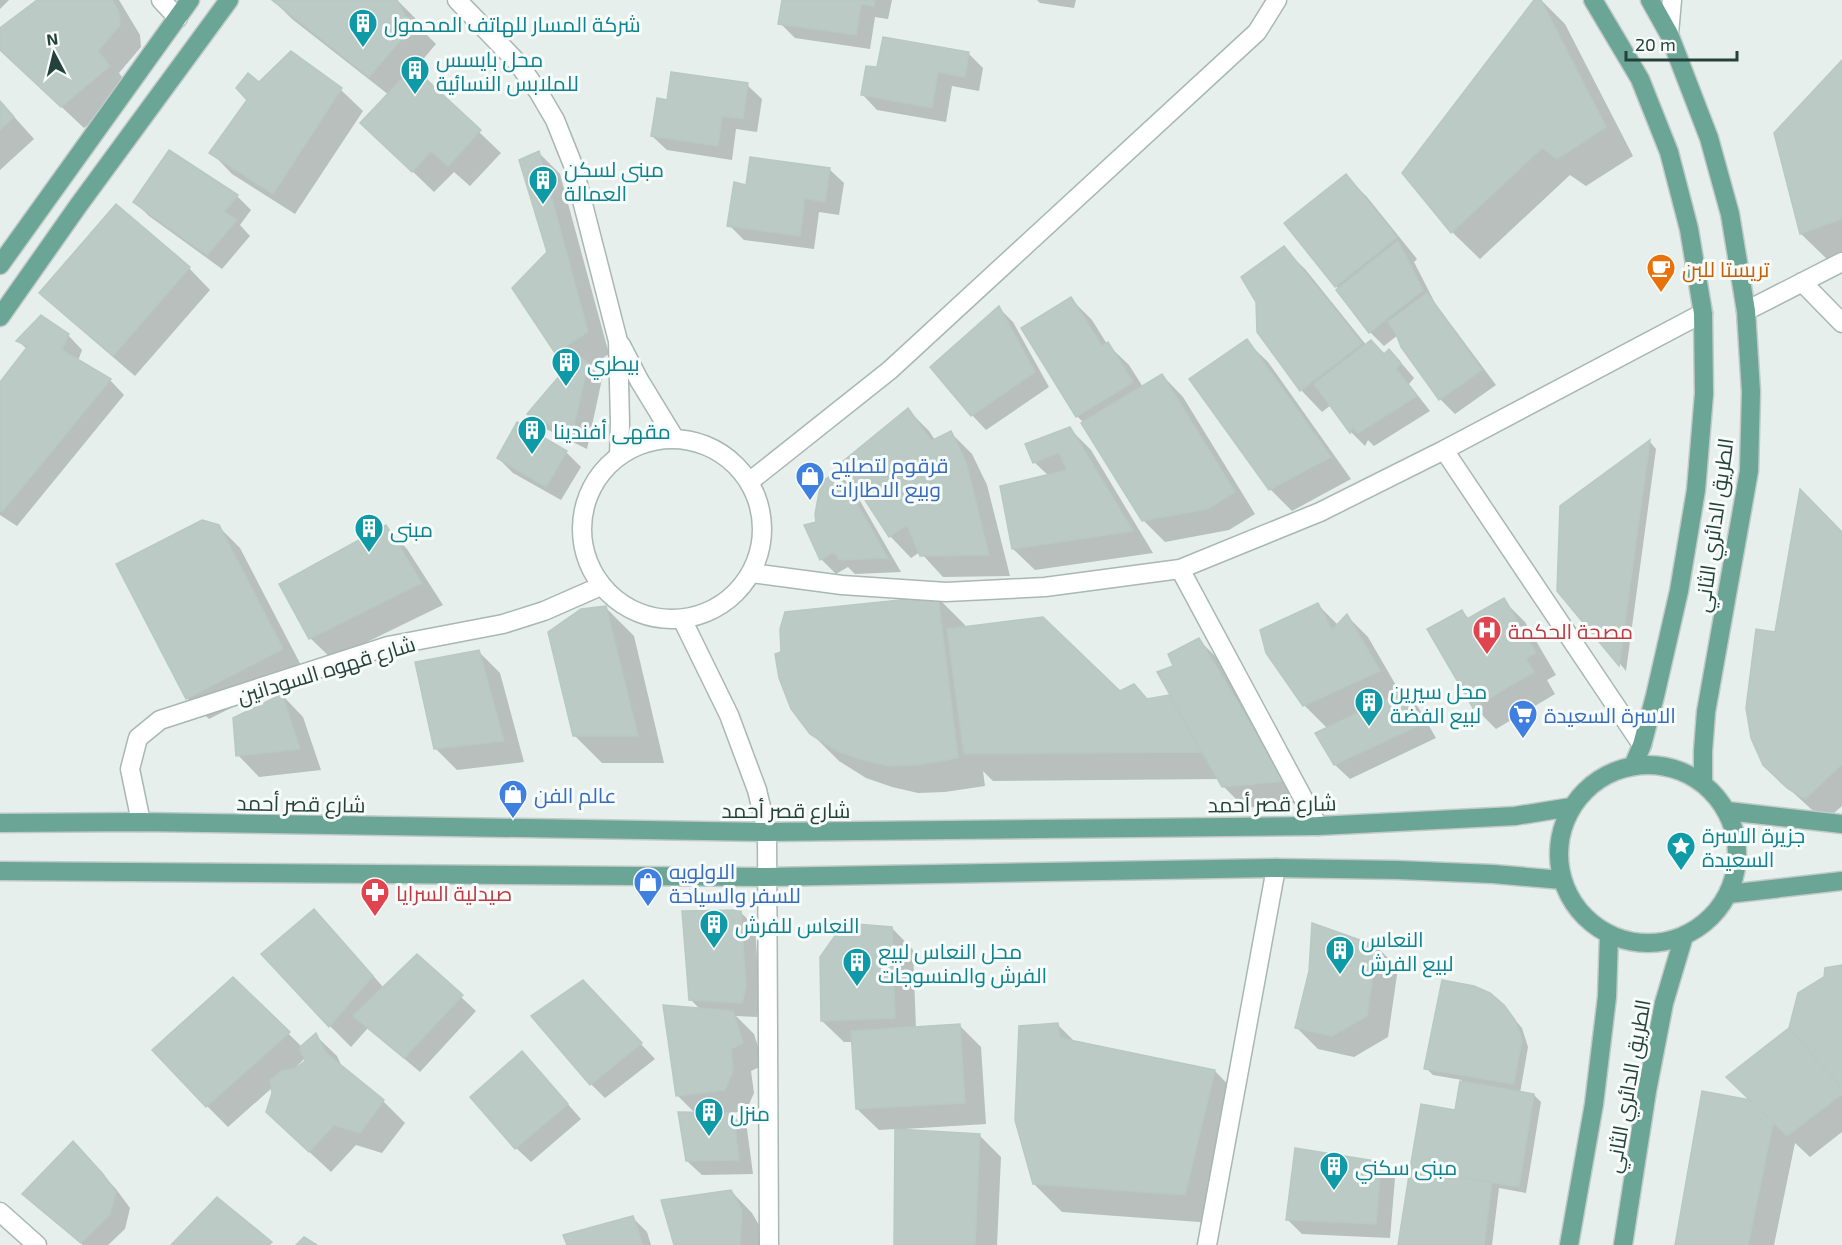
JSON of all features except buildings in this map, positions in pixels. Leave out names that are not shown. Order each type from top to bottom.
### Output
[{"type":"main road","points":[[0,265],[190,0]]},
{"type":"main road","points":[[0,318],[78,206],[229,0]]},
{"type":"main road","name":"الطريق الدائري الثاني","points":[[1593,0],[1640,79],[1669,152],[1689,229],[1703,313],[1704,394],[1696,490],[1678,591],[1642,745],[1633,766]]},
{"type":"main road","name":"الطريق الدائري الثاني","points":[[1650,0],[1669,34],[1709,138],[1730,214],[1746,310],[1751,392],[1749,471],[1706,712],[1703,784]]},
{"type":"main road","points":[[1658,765],[1682,772],[1703,784],[1727,811],[1737,844],[1734,878],[1720,907],[1697,929],[1669,941],[1639,943],[1609,935],[1593,925],[1580,913],[1569,897],[1558,861],[1563,824],[1571,807],[1583,792],[1598,780],[1615,771],[1633,766],[1658,765]]},
{"type":"main road","name":"شارع قصر أحمد","points":[[0,823],[141,822],[767,832],[1318,826],[1515,816],[1571,807]]},
{"type":"main road","points":[[1727,811],[1842,824]]},
{"type":"main road","points":[[0,871],[766,877],[1276,868],[1398,870],[1562,880]]},
{"type":"main road","points":[[1728,894],[1842,881]]},
{"type":"main road","name":"الطريق الدائري الثاني","points":[[1569,1245],[1594,1104],[1607,997],[1609,935]]},
{"type":"main road","name":"الطريق الدائري الثاني","points":[[1623,1245],[1647,1091],[1662,1014],[1683,936]]},
{"type":"street","points":[[161,0],[178,18]]},
{"type":"street","points":[[457,0],[517,62],[538,91],[555,120],[573,165],[618,341],[619,456]]},
{"type":"street","points":[[749,482],[890,370],[1257,32],[1277,0]]},
{"type":"street","points":[[1669,34],[1672,0]]},
{"type":"street","points":[[1746,310],[1842,262]]},
{"type":"street","points":[[1802,282],[1842,323]]},
{"type":"street","points":[[752,573],[842,585],[946,592],[1046,587],[1180,568],[1320,512],[1444,450],[1703,313]]},
{"type":"street","points":[[618,341],[675,439]]},
{"type":"street","points":[[675,439],[704,445],[729,459],[749,482],[761,510],[762,540],[752,573],[736,594],[711,611],[682,619],[651,618],[624,606],[601,586],[586,560],[581,532],[585,503],[598,476],[619,456],[646,442],[675,439]]},
{"type":"street","points":[[1444,450],[1642,745]]},
{"type":"street","points":[[1180,568],[1318,826]]},
{"type":"street","name":"شارع قهوه السودانين","points":[[141,822],[130,769],[138,738],[160,720],[388,646],[524,618],[601,586]]},
{"type":"street","points":[[682,619],[729,715],[757,790],[767,832],[769,1245]]},
{"type":"street","points":[[1206,1245],[1276,868]]},
{"type":"street","points":[[0,1212],[37,1245]]},
{"type":"place","name":"شركة المسار للهاتف المحمول","points":[[363,48]]},
{"type":"place","name":"محل بايسس للملابس النسائية","points":[[415,96]]},
{"type":"place","name":"مبنى لسكن العمالة","points":[[543,206]]},
{"type":"place","name":"تريستا للبن","points":[[1661,294]]},
{"type":"place","name":"بيطري","points":[[566,388]]},
{"type":"place","name":"مقهى أفندينا","points":[[532,456]]},
{"type":"place","name":"قرقوم لتصليح وبيع الاطارات","points":[[810,502]]},
{"type":"place","name":"مبنى","points":[[369,554]]},
{"type":"place","name":"مصحة الحكمة","points":[[1487,656]]},
{"type":"place","name":"محل سيرين لبيع الفضة","points":[[1369,728]]},
{"type":"place","name":"الاسرة السعيدة","points":[[1523,740]]},
{"type":"place","name":"عالم الفن","points":[[513,820]]},
{"type":"place","name":"جزيرة الاسرة السعيدة","points":[[1681,872]]},
{"type":"place","name":"الاولويه للسفر والسياحة","points":[[648,908]]},
{"type":"place","name":"صيدلية السرايا","points":[[375,918]]},
{"type":"place","name":"النعاس للفرش","points":[[714,950]]},
{"type":"place","name":"النعاس لبيع الفرش","points":[[1340,976]]},
{"type":"place","name":"محل النعاس لبيع الفرش والمنسوجات","points":[[857,988]]},
{"type":"place","name":"منزل","points":[[709,1138]]},
{"type":"place","name":"مبنى سكني","points":[[1334,1192]]}]
